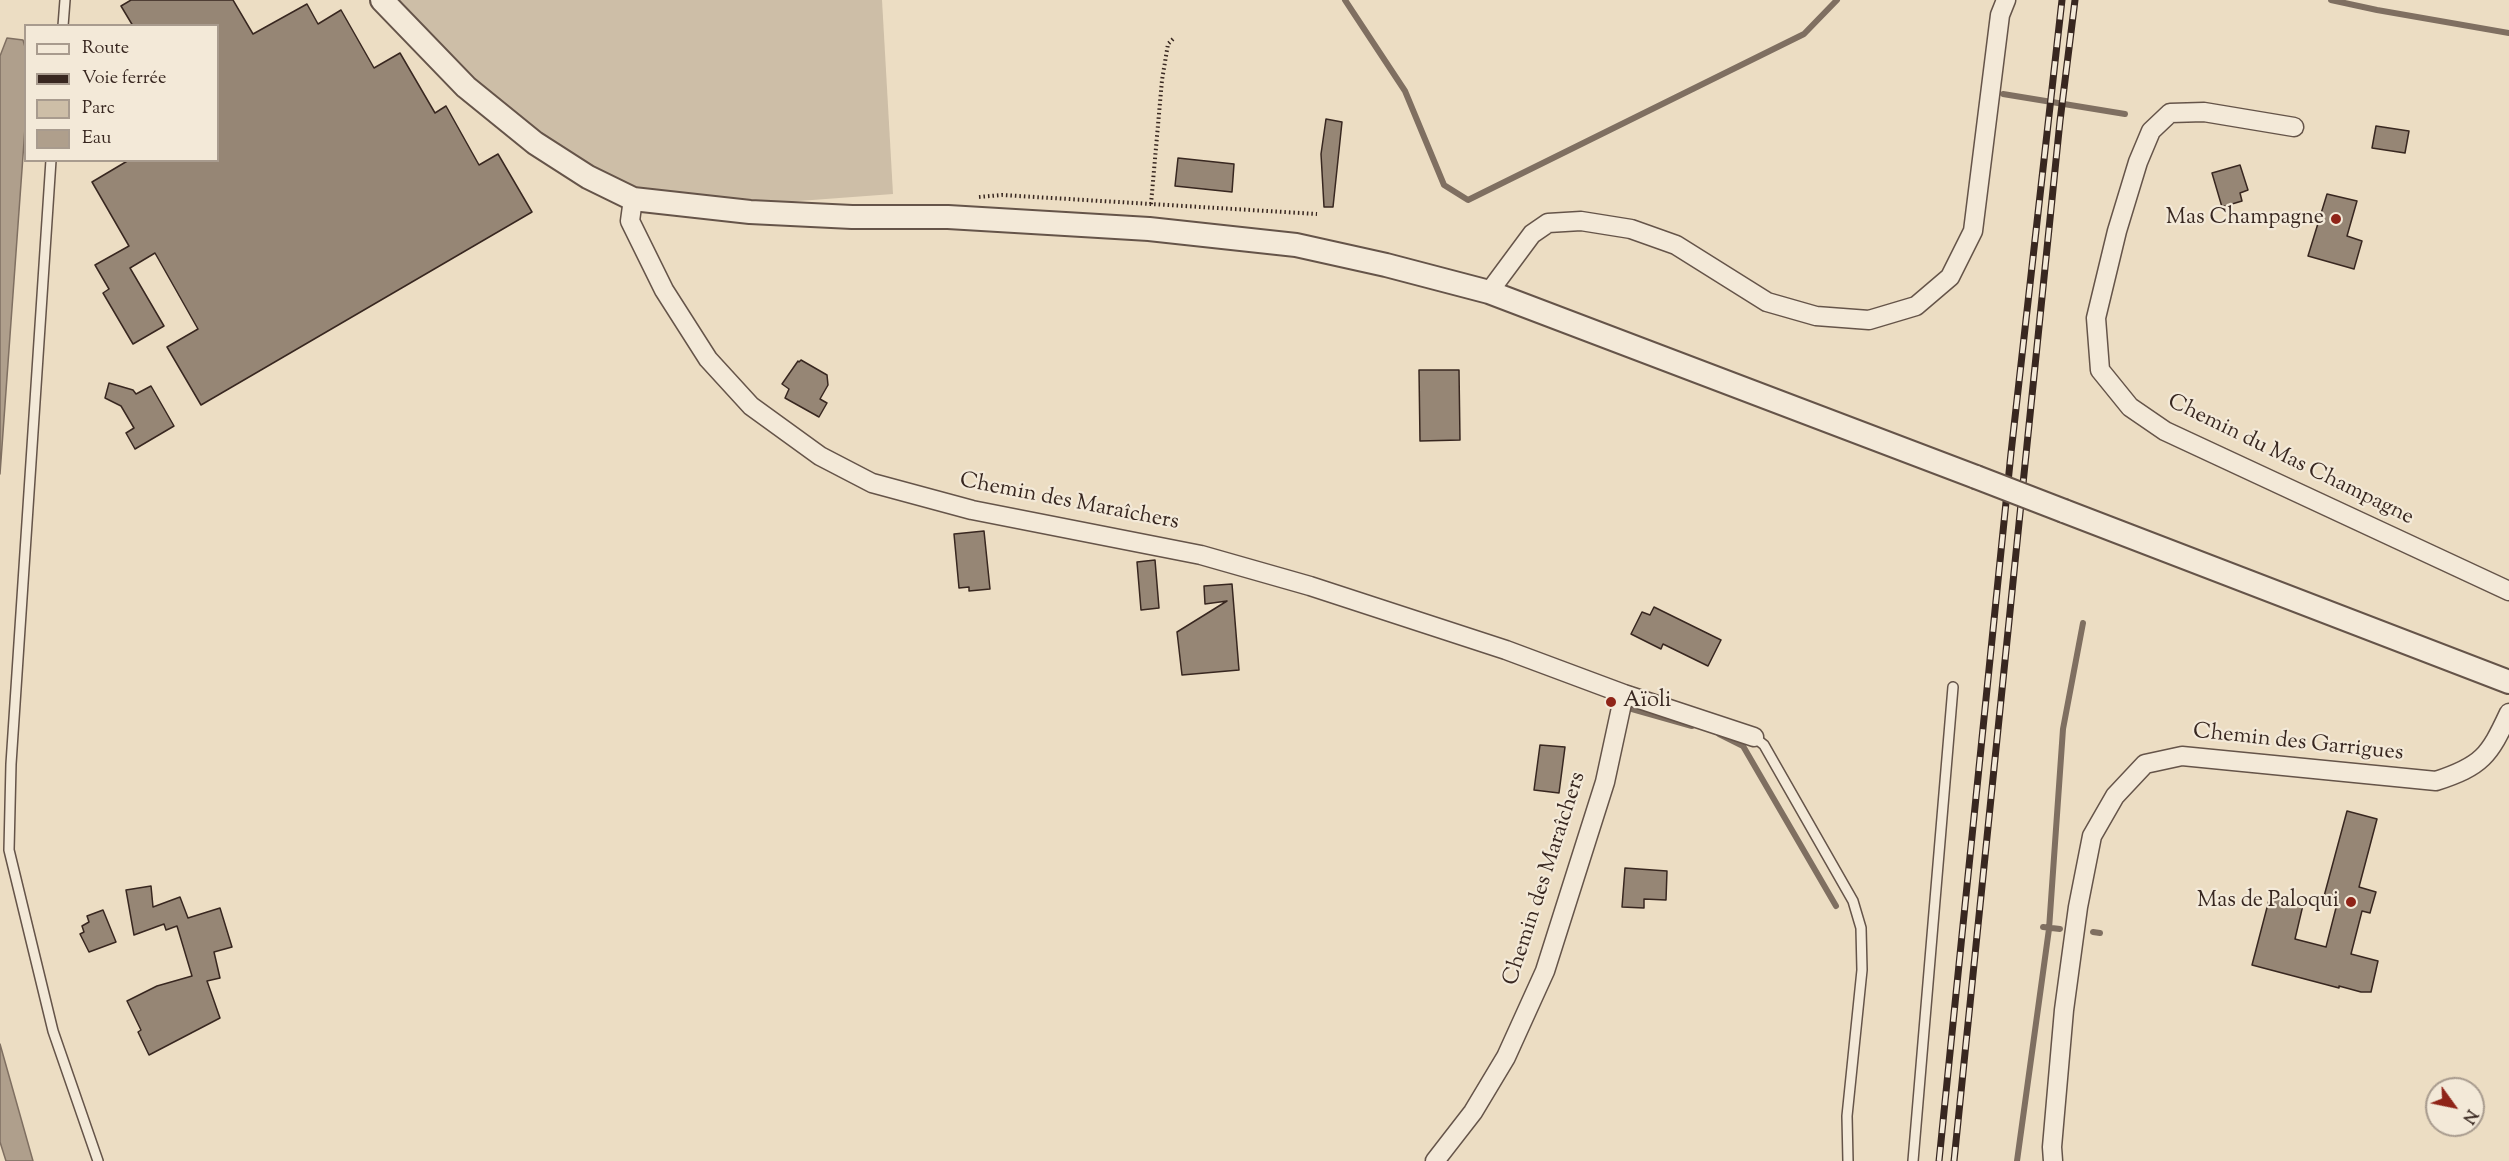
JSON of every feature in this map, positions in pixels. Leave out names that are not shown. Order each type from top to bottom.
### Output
[{"type":"street","points":[[381,0],[466,87],[535,143],[588,177],[633,199],[750,212],[852,217],[948,217],[1149,229],[1296,245],[1386,265],[1489,292],[1570,325],[1976,477],[2509,682]]},
{"type":"street","points":[[1489,292],[1532,234],[1548,223],[1581,221],[1630,229],[1676,245],[1767,302],[1816,316],[1869,320],[1916,306],[1950,277],[1973,231],[2000,15],[2006,0]]},
{"type":"street","name":"Chemin du Mas Champagne","points":[[2294,127],[2204,112],[2170,113],[2151,131],[2117,231],[2096,318],[2100,370],[2130,407],[2165,431],[2509,591]]},
{"type":"street","name":"Chemin des Maraîchers","points":[[633,199],[630,221],[664,290],[708,359],[751,406],[820,456],[872,483],[972,510],[1212,558],[1310,586],[1506,650],[1624,694],[1754,737]]},
{"type":"street","name":"Chemin des Maraîchers","points":[[1435,1161],[1473,1112],[1506,1057],[1545,971],[1605,782],[1624,694]]},
{"type":"street","name":"Chemin des Garrigues","points":[[2053,1161],[2052,1147],[2064,1010],[2078,907],[2092,836],[2115,796],[2145,764],[2182,756],[2436,782],[2466,771],[2481,760],[2495,743],[2509,713]]},
{"type":"lane","points":[[63,24],[66,0]]},
{"type":"lane","points":[[51,162],[11,764],[9,850],[53,1030],[98,1161]]},
{"type":"lane","points":[[1913,1161],[1953,687]]},
{"type":"lane","points":[[1754,737],[1764,745],[1847,890],[1861,928],[1862,970],[1847,1116],[1848,1161]]},
{"type":"path","points":[[1151,204],[1162,80],[1168,44],[1174,38]]},
{"type":"green space","points":[[395,0],[882,0],[893,194],[745,205],[637,193],[592,171],[474,81]]},
{"type":"water","points":[[7,38],[23,40],[24,142],[0,474],[0,56]]},
{"type":"water","points":[[0,1044],[33,1161],[6,1161],[0,1142]]},
{"type":"building","points":[[131,0],[233,0],[253,34],[307,4],[318,24],[341,10],[374,68],[400,53],[435,113],[446,106],[479,165],[498,154],[532,212],[201,405],[167,347],[198,329],[155,253],[130,268],[164,326],[133,344],[103,293],[109,289],[95,265],[129,246],[92,182],[126,162],[219,162],[219,24],[132,24],[121,6]]},
{"type":"building","points":[[1326,119],[1342,122],[1333,207],[1324,207],[1321,154]]},
{"type":"building","points":[[2376,126],[2409,131],[2405,153],[2372,148]]},
{"type":"building","points":[[1178,158],[1234,164],[1232,192],[1175,186]]},
{"type":"building","points":[[2240,165],[2248,190],[2240,193],[2242,201],[2222,207],[2212,173]]},
{"type":"building","name":"Mas Champagne","points":[[2327,194],[2357,201],[2347,236],[2362,241],[2354,269],[2308,256]]},
{"type":"building","points":[[801,360],[827,375],[828,385],[820,399],[827,403],[819,417],[785,398],[789,389],[782,384]]},
{"type":"building","points":[[1419,370],[1459,370],[1460,440],[1420,441]]},
{"type":"building","points":[[109,383],[133,390],[136,394],[151,386],[174,426],[135,449],[126,433],[134,428],[121,406],[105,398]]},
{"type":"building","points":[[984,531],[990,589],[969,591],[969,587],[959,588],[954,534]]},
{"type":"building","points":[[1155,560],[1159,608],[1141,610],[1137,562]]},
{"type":"building","points":[[1232,584],[1239,670],[1182,675],[1177,632],[1227,601],[1205,604],[1204,586]]},
{"type":"building","points":[[1654,607],[1721,640],[1708,666],[1663,644],[1661,649],[1631,634],[1642,612],[1650,615]]},
{"type":"building","points":[[1540,745],[1565,747],[1559,793],[1534,790]]},
{"type":"building","name":"Mas de Paloqui","points":[[2347,811],[2377,819],[2359,887],[2376,892],[2370,913],[2362,911],[2351,954],[2378,961],[2371,992],[2361,992],[2339,986],[2339,988],[2252,965],[2270,896],[2303,905],[2295,939],[2326,947],[2337,904],[2323,900]]},
{"type":"building","points":[[1625,868],[1667,871],[1666,900],[1644,899],[1644,908],[1622,907]]},
{"type":"building","points":[[151,886],[153,907],[180,897],[188,918],[220,908],[232,947],[214,952],[220,978],[207,981],[220,1018],[149,1055],[138,1032],[141,1030],[127,1001],[157,986],[192,976],[177,926],[166,930],[164,924],[134,935],[126,890]]},
{"type":"building","points":[[103,910],[116,942],[89,952],[80,934],[84,932],[82,926],[89,922],[87,916]]},
{"type":"waterway","points":[[1345,0],[1405,91],[1444,185],[1468,200],[1804,34],[1837,0]]},
{"type":"waterway","points":[[2331,0],[2509,33]]},
{"type":"waterway","points":[[2003,94],[2125,114]]},
{"type":"waterway","points":[[2017,1161],[2049,929],[2063,729],[2083,623]]},
{"type":"waterway","points":[[1632,709],[1692,726]]},
{"type":"waterway","points":[[1719,734],[1743,746],[1836,906]]},
{"type":"waterway","points":[[2043,927],[2060,929]]},
{"type":"waterway","points":[[2093,932],[2100,933]]},
{"type":"railway","points":[[1939,1161],[2011,453],[2062,0]]},
{"type":"railway","points":[[1954,1161],[2060,121],[2075,0]]},
{"type":"place","name":"Mas Champagne","points":[[2336,219]]},
{"type":"place","name":"Aïoli","points":[[1611,702]]},
{"type":"place","name":"Mas de Paloqui","points":[[2351,902]]}]
